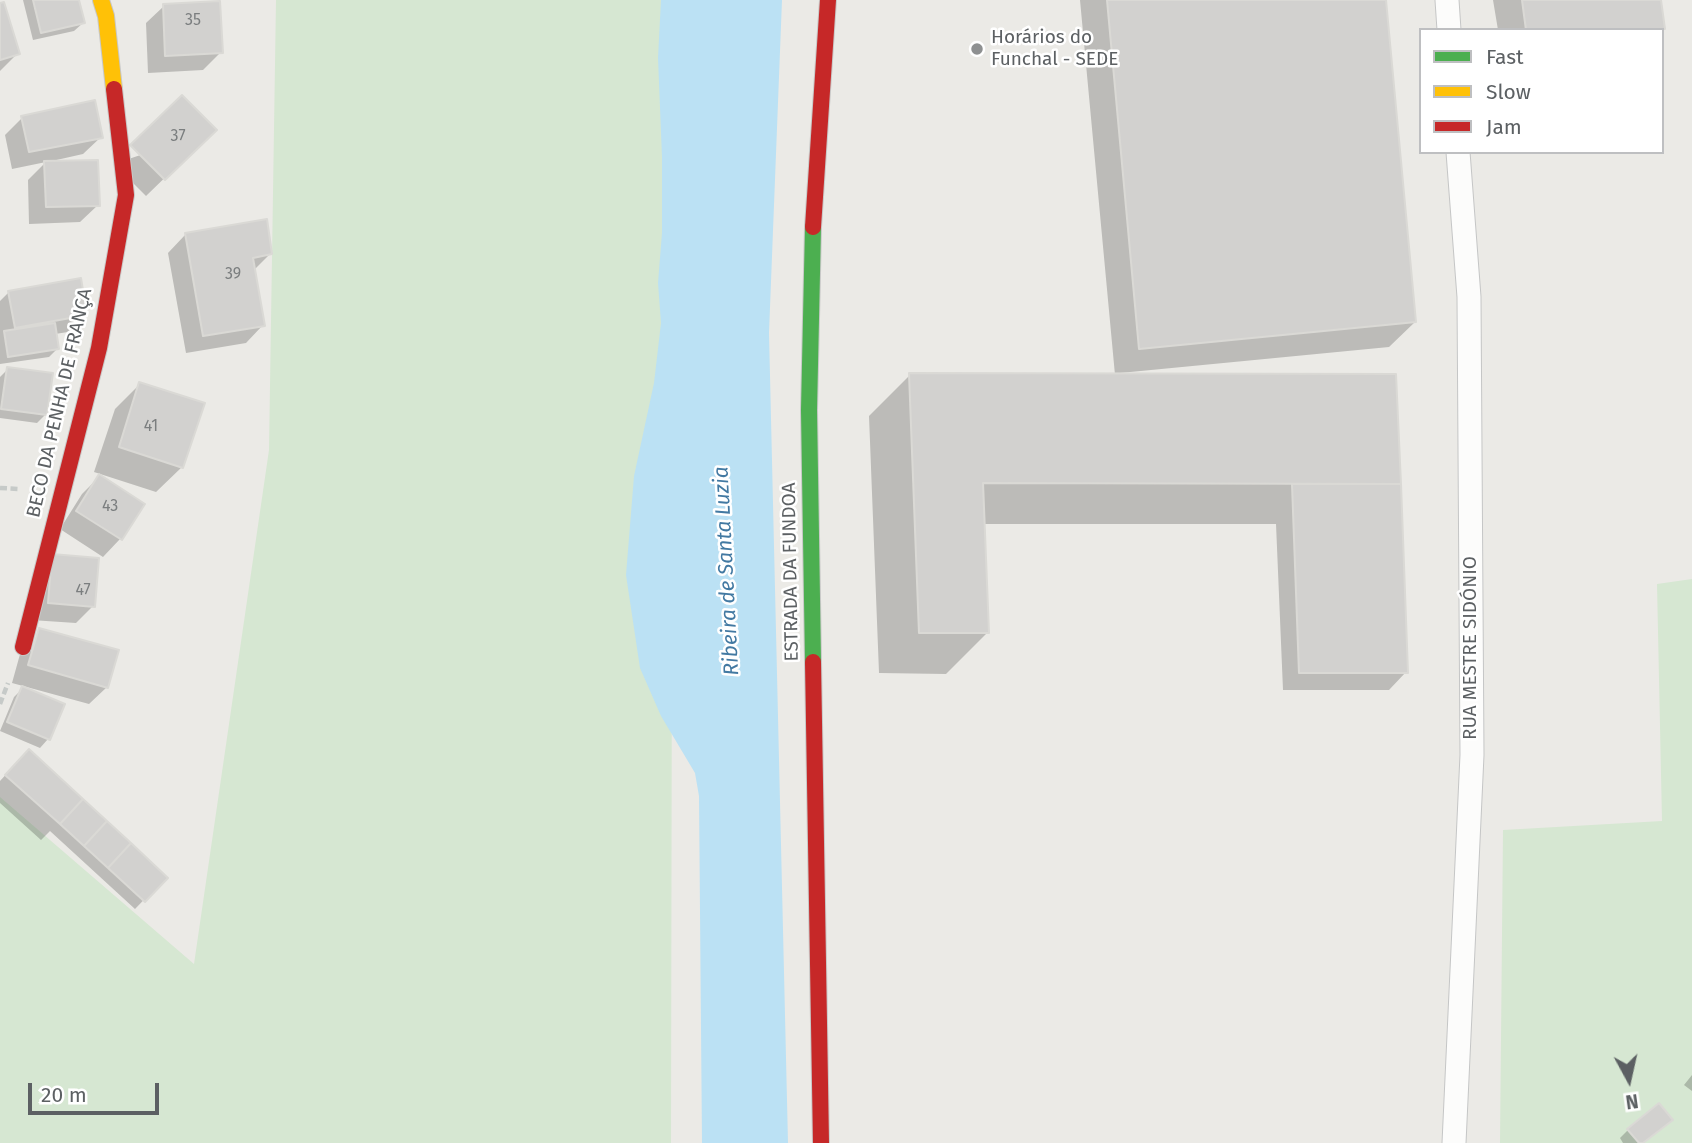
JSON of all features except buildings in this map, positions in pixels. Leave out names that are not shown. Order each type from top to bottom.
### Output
[{"type":"main road","name":"BECO DA PENHA DE FRANÇA","points":[[23,647],[99,348],[126,195],[106,16],[101,0]]},
{"type":"main road","name":"ESTRADA DA FUNDOA","points":[[821,1143],[809,410],[813,202],[828,0]]},
{"type":"lane","points":[[1447,0],[1449,28]]},
{"type":"lane","name":"RUA MESTRE SIDÓNIO","points":[[1454,1143],[1472,755],[1469,297],[1458,154]]},
{"type":"green space","points":[[276,0],[673,0],[671,1143],[0,1143],[0,797],[194,964],[269,450]]},
{"type":"green space","points":[[1692,579],[1692,1143],[1500,1143],[1503,830],[1662,821],[1657,584]]},
{"type":"water","name":"Ribeira de Santa Luzia","points":[[661,0],[782,0],[769,333],[788,1143],[702,1143],[699,796],[695,773],[661,716],[640,668],[626,575],[634,476],[654,383],[661,323],[658,283],[662,233],[662,157],[658,58]]},
{"type":"traffic: fast","points":[[813,227],[809,410],[813,662]]},
{"type":"traffic: slow","points":[[101,0],[106,16],[114,89]]},
{"type":"traffic: jam","points":[[813,227],[828,0]]},
{"type":"traffic: jam","points":[[23,647],[99,348],[126,195],[114,89]]},
{"type":"traffic: jam","points":[[813,662],[821,1143]]},
{"type":"place","name":"Horários do Funchal - SEDE","points":[[977,49]]}]
